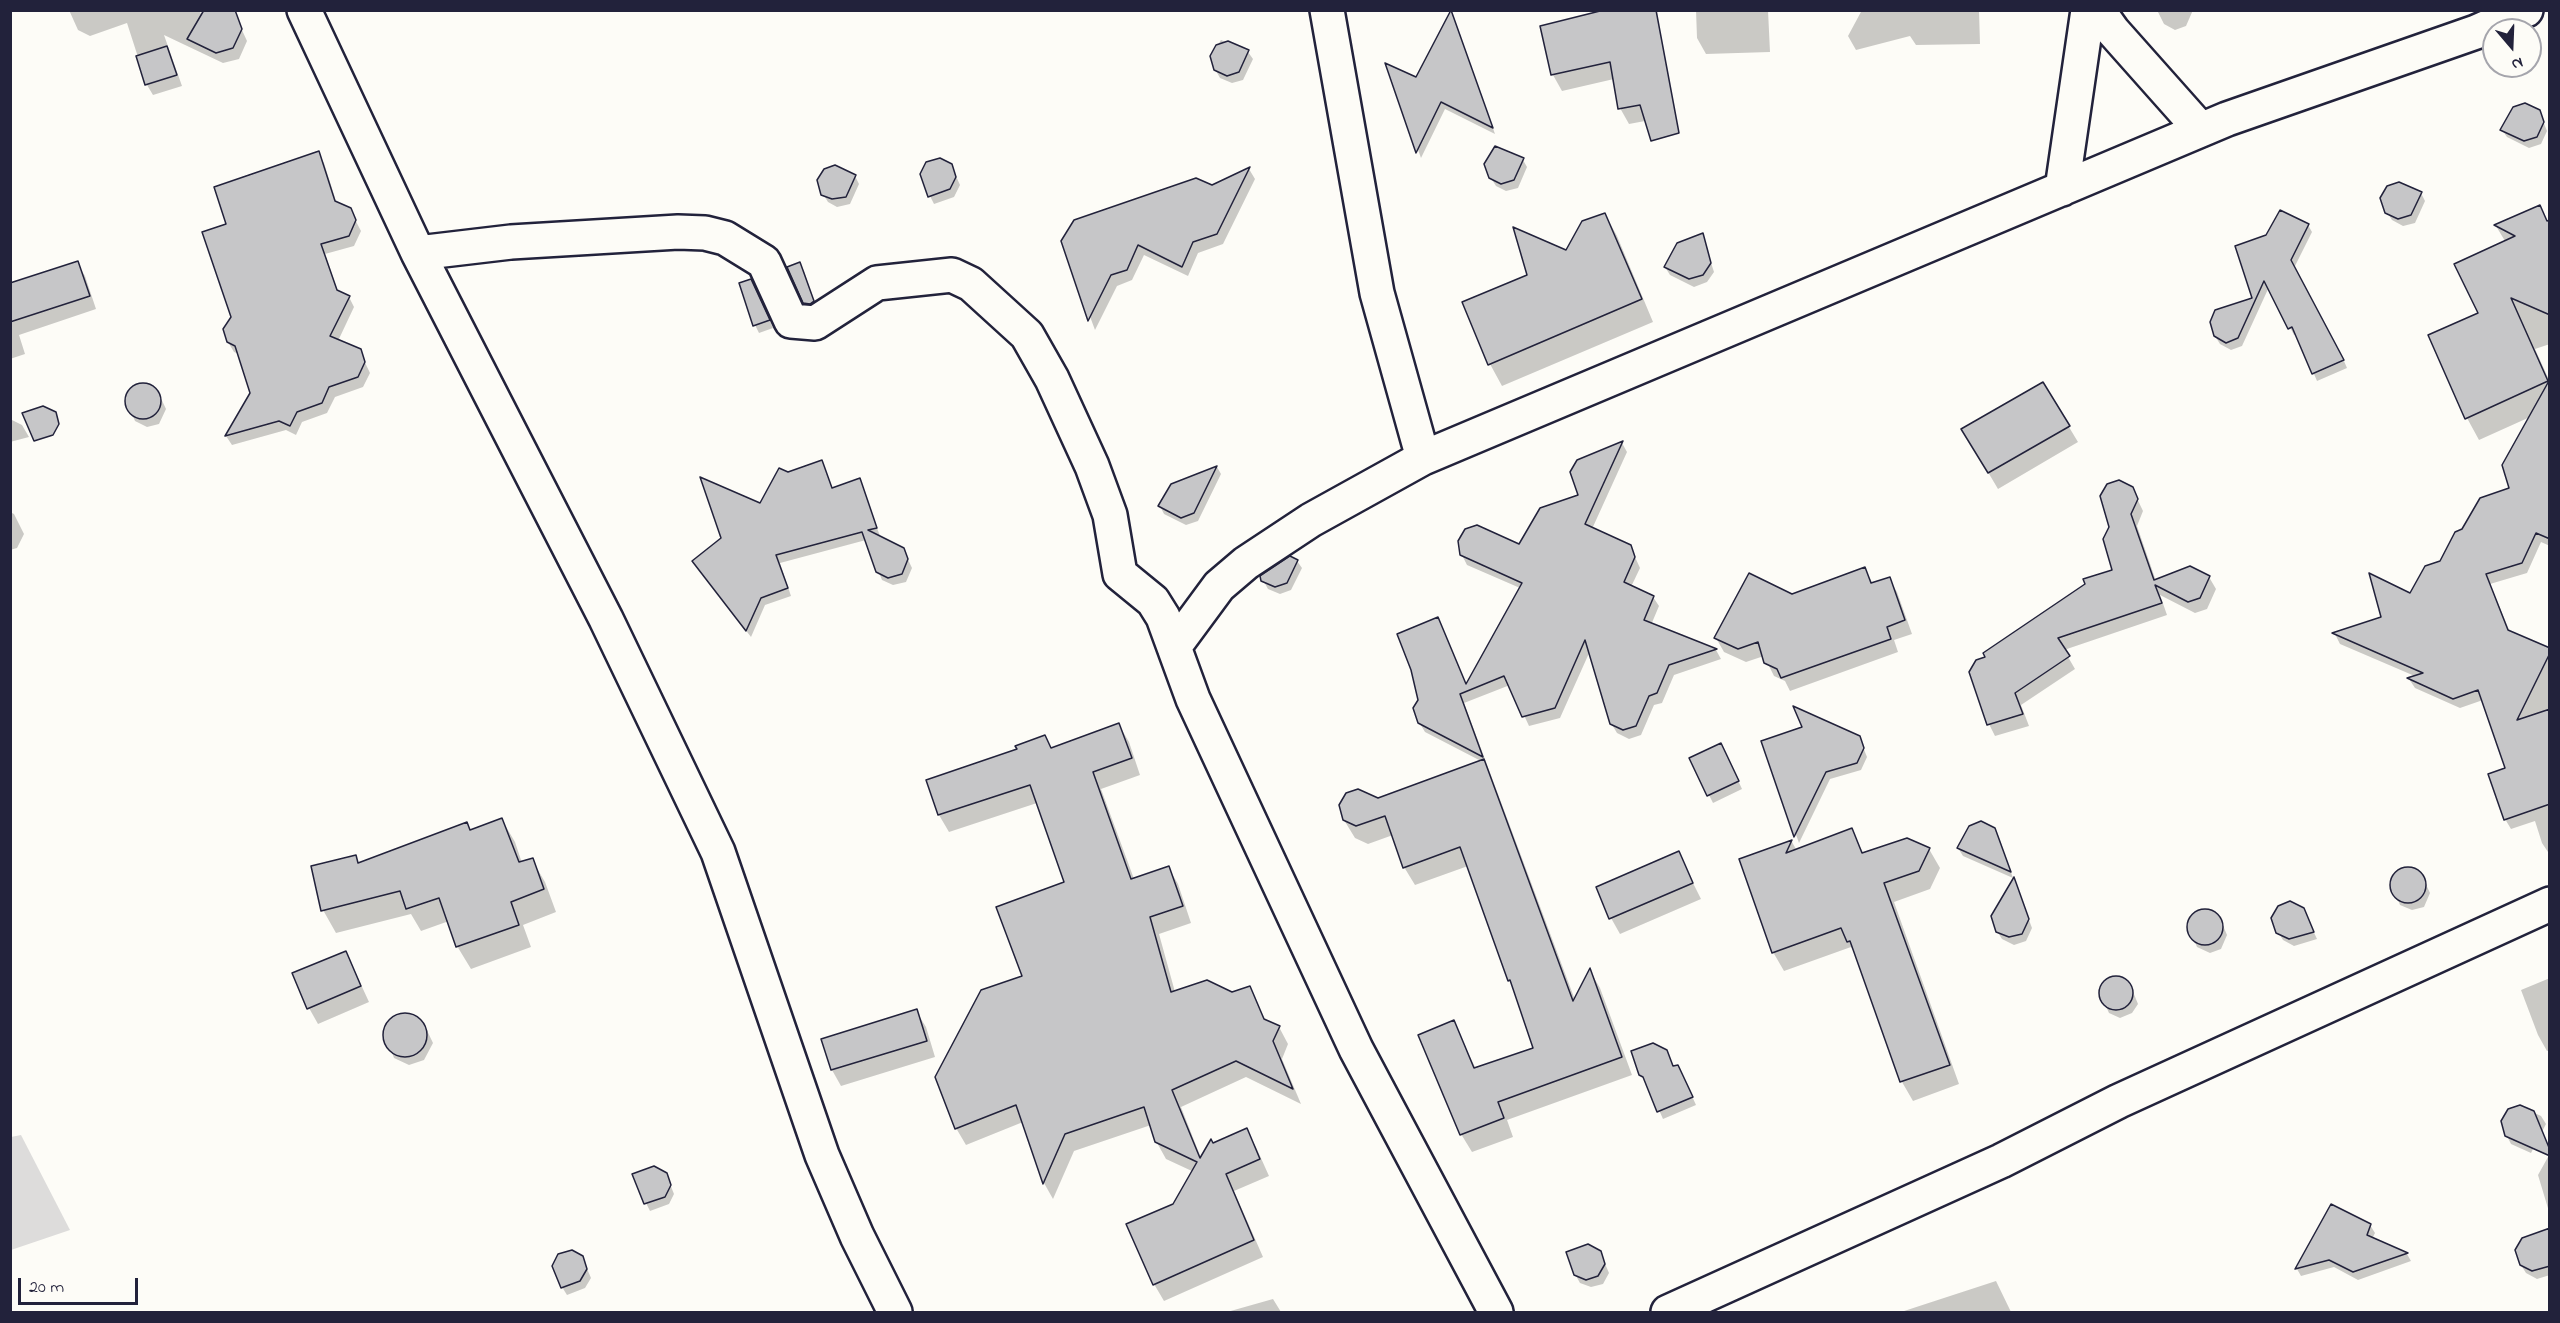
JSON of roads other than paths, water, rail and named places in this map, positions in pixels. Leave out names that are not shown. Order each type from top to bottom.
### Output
[{"type":"street","points":[[304,10],[418,253],[606,619],[718,852],[822,1155],[857,1236],[895,1312]]},
{"type":"street","points":[[1328,10],[1377,292],[1423,458]]},
{"type":"street","points":[[2062,189],[2088,10]]},
{"type":"street","points":[[2098,10],[2113,32],[2201,130]]},
{"type":"street","points":[[1174,647],[1220,586],[1246,563],[1311,520],[1423,458],[2201,130],[2476,32],[2526,10]]},
{"type":"street","points":[[418,253],[511,242],[678,232],[705,233],[725,238],[764,262],[790,321],[814,324],[876,283],[952,275],[971,284],[1027,335],[1052,379],[1092,466],[1110,515],[1118,567],[1124,578],[1153,601],[1163,617],[1193,699],[1356,1049],[1496,1312]]},
{"type":"street","points":[[1668,1312],[2001,1161],[2119,1101],[2550,904]]}]
